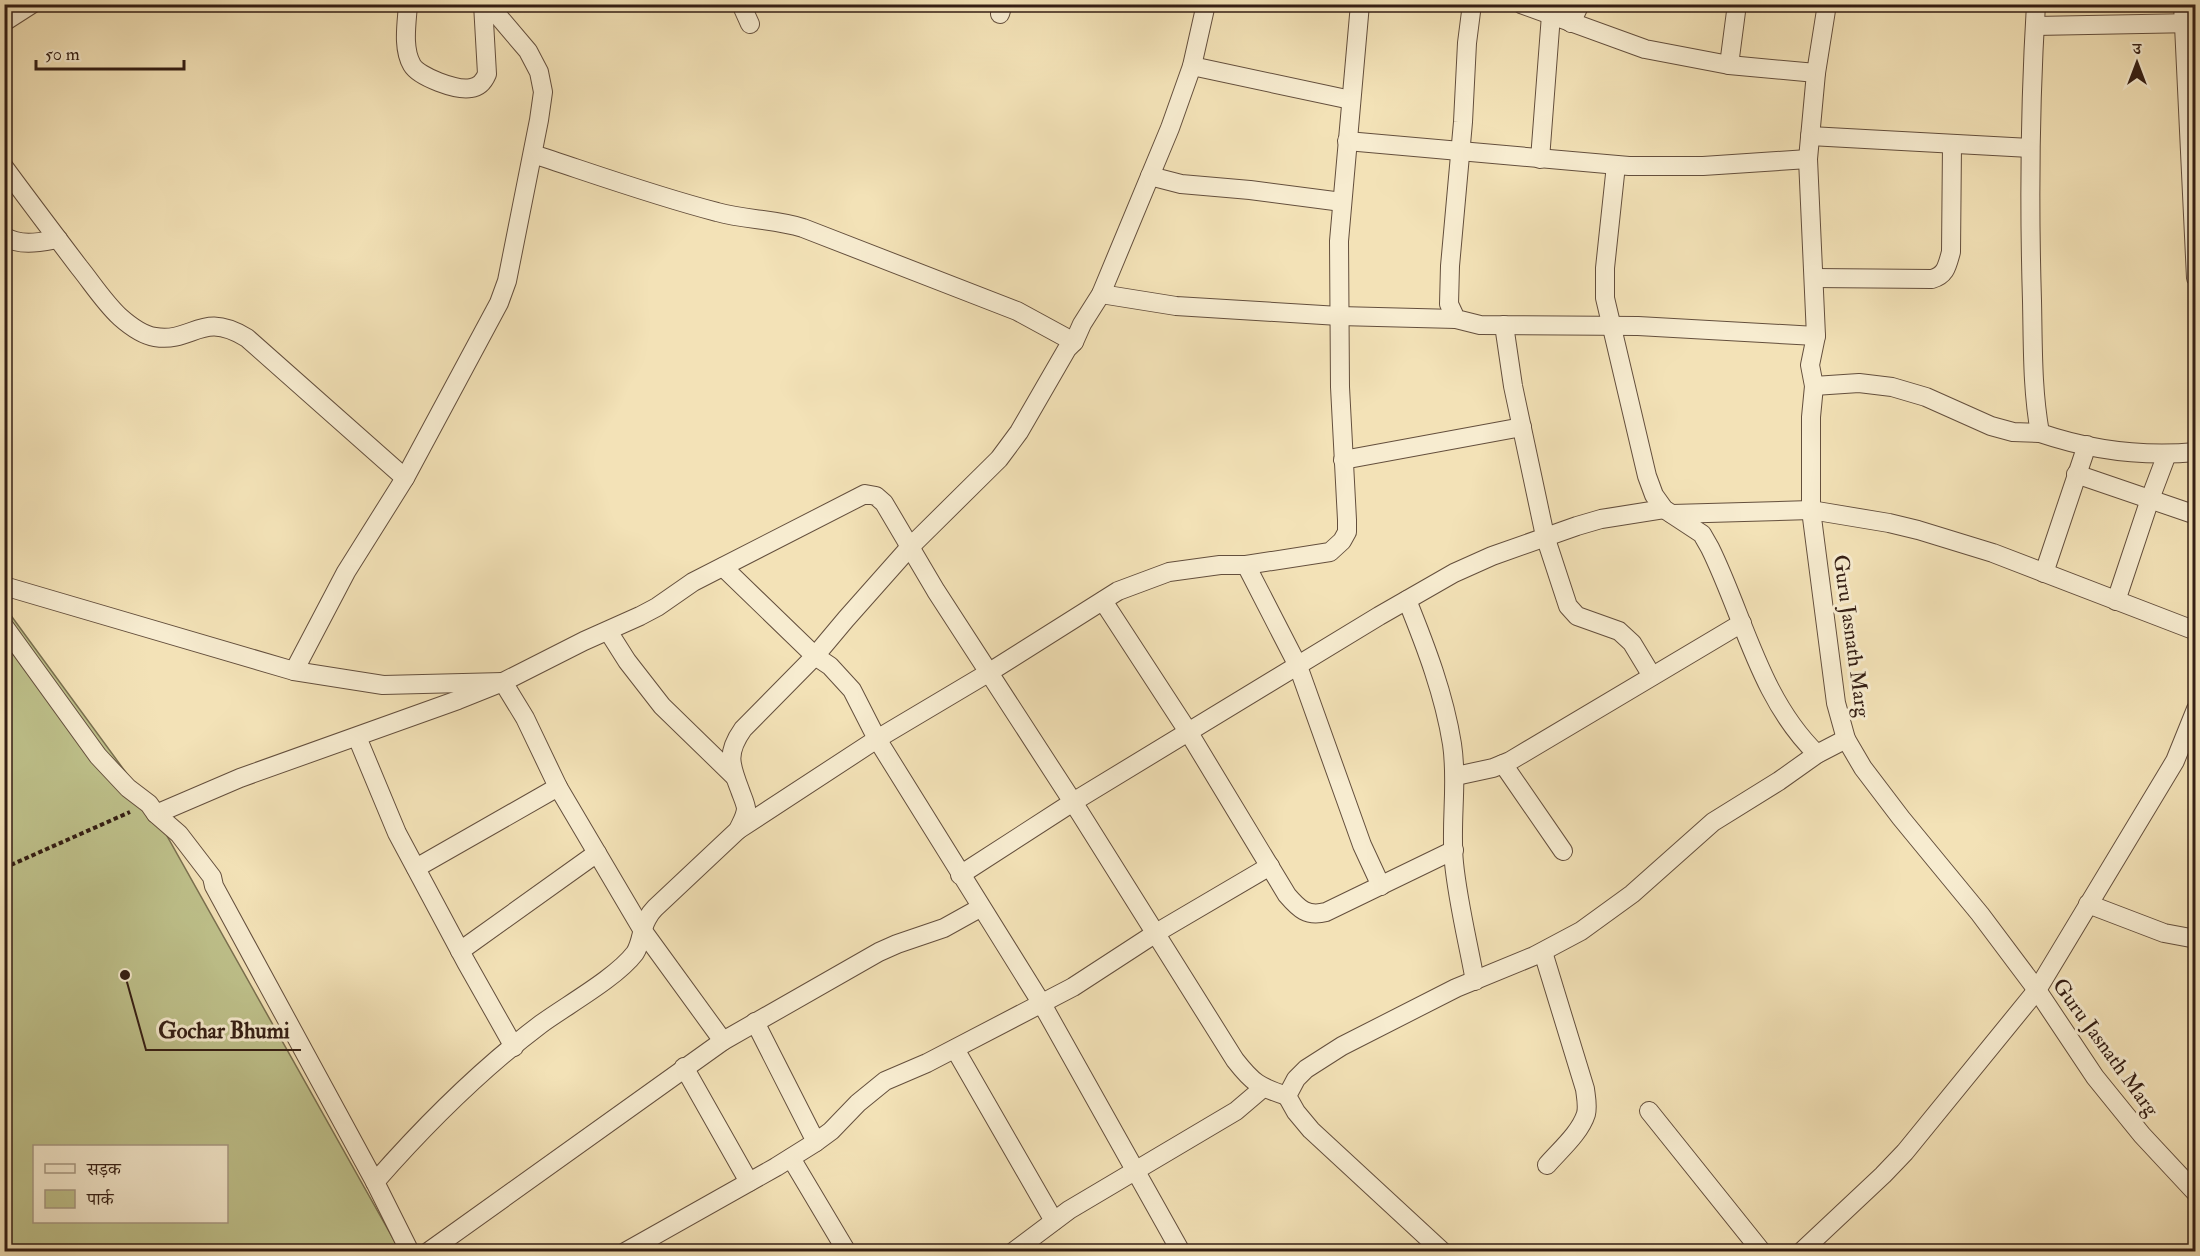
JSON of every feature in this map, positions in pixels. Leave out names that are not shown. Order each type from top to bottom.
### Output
[{"type":"street","points":[[4,22],[32,4]]},
{"type":"street","points":[[408,4],[407,51],[412,65],[423,76],[461,88],[472,88],[482,83],[487,74],[483,4]]},
{"type":"street","points":[[294,671],[346,572],[405,478],[499,303],[512,261],[543,92],[539,72],[528,51],[488,4]]},
{"type":"street","points":[[741,4],[750,24]]},
{"type":"street","points":[[738,830],[746,809],[731,764],[731,752],[735,741],[758,713],[815,656],[909,548],[999,459],[1019,432],[1067,349],[1074,342],[1082,324],[1101,294],[1170,128],[1192,66],[1206,4]]},
{"type":"street","points":[[375,1182],[409,1144],[484,1072],[541,1024],[619,968],[636,952],[646,920],[655,908],[738,830],[877,739],[988,673],[1118,591],[1169,572],[1220,565],[1246,565],[1330,552],[1342,541],[1347,531],[1347,520],[1343,460],[1339,241],[1360,4]]},
{"type":"street","points":[[1456,319],[1449,304],[1452,239],[1472,4]]},
{"type":"street","points":[[1521,4],[1645,49],[1729,65],[1816,73]]},
{"type":"street","points":[[1571,22],[1580,4]]},
{"type":"street","points":[[1729,65],[1737,4]]},
{"type":"street","name":"Guru Jasnath Marg","points":[[1827,4],[1816,73],[1808,159],[1816,336],[1810,365],[1814,386],[1811,417],[1811,510],[1836,703],[1846,740],[1863,768],[1888,801],[1980,914],[2037,990],[2095,1077],[2142,1135],[2196,1193]]},
{"type":"street","points":[[2036,4],[2029,234],[2035,406],[2040,433]]},
{"type":"street","points":[[2183,4],[2190,23],[2196,278]]},
{"type":"street","points":[[1540,159],[1551,15]]},
{"type":"street","points":[[2035,26],[2190,23]]},
{"type":"street","points":[[1192,66],[1351,100]]},
{"type":"street","points":[[1810,136],[2030,148]]},
{"type":"street","points":[[1347,141],[1616,165],[1703,166],[1808,159]]},
{"type":"street","points":[[1814,278],[1932,279],[1939,277],[1946,270],[1951,252],[1952,144]]},
{"type":"street","points":[[533,154],[718,213],[783,222],[803,228],[1017,311],[1074,342]]},
{"type":"street","points":[[1616,165],[1605,268],[1605,298],[1647,476],[1654,495],[1668,511],[1702,534],[1722,571],[1771,691],[1791,727],[1817,754]]},
{"type":"street","points":[[4,167],[108,305],[131,327],[152,337],[168,338],[204,327],[219,326],[233,330],[247,338],[405,478]]},
{"type":"street","points":[[1150,176],[1181,184],[1342,202]]},
{"type":"street","points":[[4,236],[29,243],[58,239]]},
{"type":"street","points":[[1101,294],[1176,306],[1339,316],[1456,319],[1480,325],[1638,326],[1816,336]]},
{"type":"street","points":[[1504,325],[1545,536],[1568,606],[1576,616],[1619,631],[1632,643],[1652,676]]},
{"type":"street","points":[[1814,386],[1859,383],[1899,388],[1926,397],[1991,426],[2013,432],[2040,433],[2126,453],[2196,452]]},
{"type":"street","points":[[1343,460],[1522,427]]},
{"type":"street","points":[[2044,573],[2087,445]]},
{"type":"street","points":[[2116,601],[2167,454]]},
{"type":"street","points":[[2076,474],[2196,515]]},
{"type":"street","points":[[153,809],[503,682],[657,607],[693,582],[865,494],[876,496],[884,503],[909,548],[1073,802],[1235,1060],[1250,1078],[1263,1088],[1287,1096],[1296,1112],[1311,1130],[1443,1251]]},
{"type":"street","points":[[960,875],[1073,802],[1407,600],[1470,565],[1545,536],[1601,519],[1668,511],[1811,510],[1918,530],[1993,553],[2196,632]]},
{"type":"street","points":[[1246,565],[1298,666],[1362,845],[1381,886]]},
{"type":"street","points":[[723,567],[815,656],[830,666],[852,690],[877,739],[1042,1004],[1181,1251]]},
{"type":"street","points":[[4,586],[294,671],[383,685],[503,682]]},
{"type":"street","points":[[1407,600],[1430,658],[1452,744],[1456,776],[1454,850],[1458,892],[1475,981]]},
{"type":"street","points":[[1103,601],[1189,733],[1294,904],[1305,913],[1315,915],[1326,912],[1454,850]]},
{"type":"street","points":[[1456,776],[1503,764],[1544,742],[1742,623]]},
{"type":"street","points":[[4,626],[98,756],[128,788],[179,834],[212,877],[214,886],[375,1182],[410,1251]]},
{"type":"street","points":[[608,631],[627,661],[662,706],[735,777]]},
{"type":"street","points":[[503,682],[525,718],[558,787],[643,931],[723,1041]]},
{"type":"street","points":[[1801,1251],[1905,1152],[2037,990],[2175,761],[2196,710]]},
{"type":"street","points":[[357,736],[397,833],[514,1047]]},
{"type":"street","points":[[1287,1096],[1296,1079],[1306,1069],[1342,1046],[1456,988],[1543,952],[1581,931],[1632,894],[1713,822],[1779,781],[1817,754],[1846,740]]},
{"type":"street","points":[[1503,764],[1563,851]]},
{"type":"street","points":[[416,868],[558,787]]},
{"type":"street","points":[[460,951],[597,853]]},
{"type":"street","points":[[625,1251],[792,1158],[838,1124],[858,1103],[885,1081],[955,1049],[1073,987],[1155,933],[1270,866]]},
{"type":"street","points":[[2088,904],[2164,933],[2196,939]]},
{"type":"street","points":[[428,1251],[723,1041],[879,952],[944,928],[981,908]]},
{"type":"street","points":[[1543,952],[1585,1089],[1587,1104],[1586,1114],[1581,1123],[1547,1165]]},
{"type":"street","points":[[755,1022],[816,1142]]},
{"type":"street","points":[[955,1049],[1054,1221]]},
{"type":"street","points":[[684,1067],[749,1182]]},
{"type":"street","points":[[1013,1251],[1054,1221],[1236,1111],[1263,1088]]},
{"type":"street","points":[[1649,1111],[1762,1251]]},
{"type":"street","points":[[792,1158],[847,1251]]},
{"type":"path","points":[[4,868],[153,809]]},
{"type":"green space","points":[[4,606],[149,804],[400,1251],[5,1251]]},
{"type":"place","name":"Gochar Bhumi","points":[[125,975]]}]
